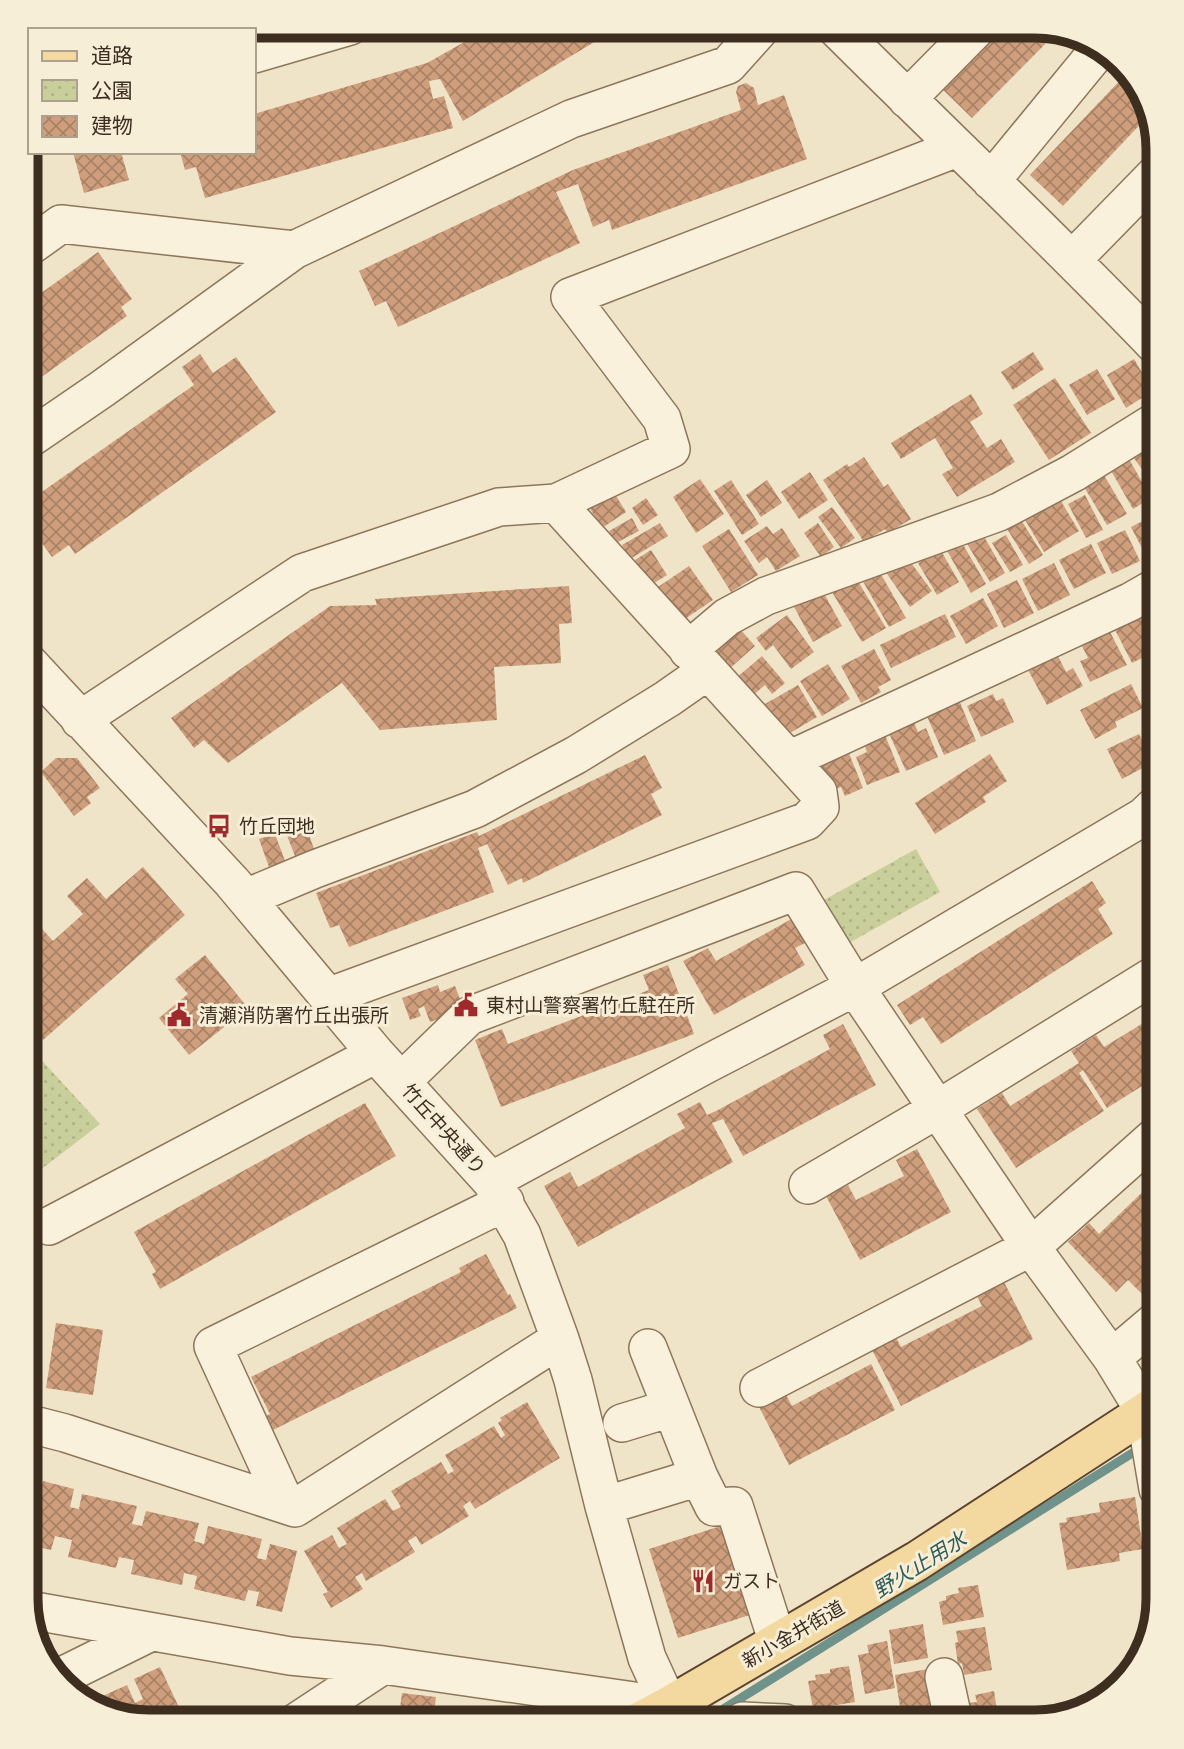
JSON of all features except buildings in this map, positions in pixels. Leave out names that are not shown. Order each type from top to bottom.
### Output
[{"type":"main road","name":"新小金井街道","points":[[660,1710],[917,1561],[1146,1442]]},
{"type":"street","points":[[256,53],[305,39]]},
{"type":"street","points":[[39,432],[294,250],[571,119],[728,65],[751,39]]},
{"type":"street","points":[[847,39],[1073,259],[1146,335]]},
{"type":"street","points":[[907,100],[966,39]]},
{"type":"street","points":[[991,181],[1094,56]]},
{"type":"street","points":[[80,720],[302,573],[499,506],[556,503],[671,449],[662,419],[570,297],[957,148]]},
{"type":"street","points":[[1073,259],[1146,184]]},
{"type":"street","points":[[39,240],[61,224],[294,250]]},
{"type":"street","points":[[246,898],[475,809],[576,755],[667,699],[698,661],[727,617],[766,596],[999,512],[1073,473],[1146,427]]},
{"type":"street","points":[[330,996],[807,821],[820,807],[818,792],[556,503]]},
{"type":"street","points":[[789,761],[1146,593]]},
{"type":"street","name":"竹丘中央通り","points":[[39,674],[246,898],[376,1054],[498,1192],[522,1235],[560,1339],[576,1392],[604,1506],[647,1658],[653,1710]]},
{"type":"street","points":[[286,1505],[213,1346],[498,1192],[705,1065],[855,987],[1146,814]]},
{"type":"street","points":[[401,1082],[469,1016],[796,891],[855,987],[1031,1247],[1112,1358],[1146,1427]]},
{"type":"street","points":[[808,1185],[1146,981]]},
{"type":"street","points":[[49,1226],[376,1054]]},
{"type":"street","points":[[759,1388],[1031,1247],[1146,1145]]},
{"type":"street","points":[[1112,1358],[1146,1330]]},
{"type":"street","points":[[39,1426],[295,1508],[560,1339]]},
{"type":"street","points":[[648,1348],[699,1477],[715,1507],[734,1506],[778,1643]]},
{"type":"street","points":[[622,1423],[671,1408]]},
{"type":"street","points":[[604,1506],[699,1477]]},
{"type":"street","points":[[39,1612],[290,1656],[383,1665],[631,1710]]},
{"type":"street","points":[[67,1674],[151,1632]]},
{"type":"street","points":[[315,1710],[383,1665]]},
{"type":"street","points":[[944,1677],[951,1710]]},
{"type":"green space","points":[[916,849],[940,892],[849,943],[824,900]]},
{"type":"green space","points":[[39,1057],[100,1124],[39,1171]]},
{"type":"waterway","name":"野火止用水","points":[[722,1710],[1142,1447]]},
{"type":"place","name":"竹丘団地","points":[[219,826]]},
{"type":"place","name":"東村山警察署竹丘駐在所","points":[[466,1005]]},
{"type":"place","name":"清瀬消防署竹丘出張所","points":[[179,1015]]},
{"type":"place","name":"ガスト","points":[[703,1581]]}]
